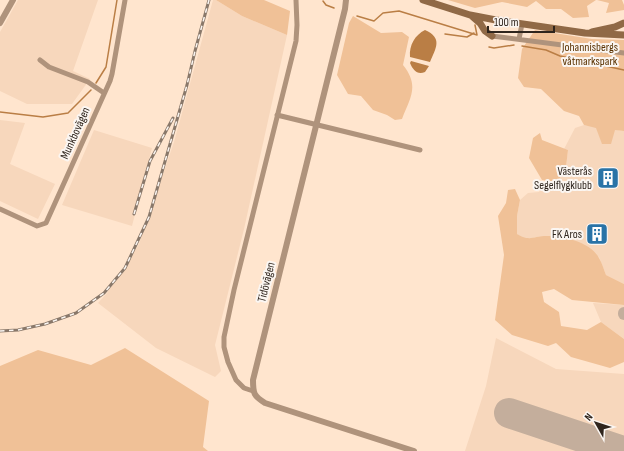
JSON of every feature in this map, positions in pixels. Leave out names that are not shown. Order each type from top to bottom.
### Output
[{"type":"main road","points":[[423,0],[470,15],[585,33],[624,35]]},
{"type":"main road","points":[[470,15],[480,23],[485,31],[492,36]]},
{"type":"main road","points":[[585,33],[615,27],[624,23]]},
{"type":"street","points":[[0,24],[13,0]]},
{"type":"street","name":"Munkbovägen","points":[[0,208],[37,226],[46,223],[112,74],[125,0]]},
{"type":"street","points":[[296,0],[297,35],[234,290],[224,338],[224,347],[230,368],[241,386],[253,391],[257,398],[265,403],[414,451]]},
{"type":"street","name":"Tidövägen","points":[[253,391],[253,380],[346,0]]},
{"type":"street","name":"Tidövägen","points":[[345,9],[350,0]]},
{"type":"street","points":[[519,39],[522,24]]},
{"type":"street","points":[[492,36],[624,53]]},
{"type":"street","points":[[40,60],[49,67],[88,82],[104,93]]},
{"type":"street","points":[[278,115],[420,150]]},
{"type":"shaded area","points":[[18,0],[98,0],[73,71],[90,79],[72,104],[27,104],[0,91],[0,32]]},
{"type":"shaded area","points":[[213,0],[216,0],[242,16],[287,35],[244,229],[215,345],[221,371],[215,377],[156,348],[98,303],[107,293],[139,244],[174,142]]},
{"type":"shaded area","points":[[425,30],[431,33],[436,40],[436,48],[430,62],[410,57],[413,41]]},
{"type":"shaded area","points":[[411,61],[429,66],[425,72],[420,73],[414,70],[411,66]]},
{"type":"shaded area","points":[[0,120],[25,123],[10,164],[55,184],[38,219],[0,201]]},
{"type":"shaded area","points":[[584,125],[624,131],[624,284],[606,275],[599,257],[547,236],[525,239],[517,234],[517,216],[520,200],[528,193],[539,192],[546,182],[557,183],[566,167],[568,150],[564,149],[575,128]]},
{"type":"shaded area","points":[[94,130],[152,148],[132,226],[62,205]]},
{"type":"shaded area","points":[[593,303],[624,305],[624,339],[601,322]]},
{"type":"shaded area","points":[[496,338],[556,369],[624,374],[624,451],[465,451],[486,386]]},
{"type":"green space","points":[[216,0],[264,0],[290,11],[287,35],[242,16]]},
{"type":"green space","points":[[448,0],[596,0],[587,6],[589,17],[573,18],[561,9],[546,9],[536,1],[527,7],[502,2],[475,8]]},
{"type":"green space","points":[[597,0],[622,0],[624,10],[606,13],[609,3]]},
{"type":"green space","points":[[353,16],[381,33],[402,32],[409,37],[403,65],[411,79],[412,92],[402,119],[395,120],[387,115],[373,110],[361,96],[348,94],[337,75],[349,23]]},
{"type":"green space","name":"Johannisbergs våtmarkspark","points":[[535,30],[592,39],[624,40],[624,131],[615,130],[611,144],[602,144],[596,128],[584,125],[579,116],[564,111],[541,89],[524,87],[518,78],[522,49]]},
{"type":"green space","points":[[540,133],[542,140],[568,150],[566,167],[557,183],[542,180],[529,158],[533,138]]},
{"type":"green space","points":[[515,189],[520,200],[517,216],[517,234],[525,238],[542,236],[561,237],[583,244],[595,252],[606,275],[624,284],[624,305],[572,300],[554,289],[542,292],[544,302],[559,312],[561,326],[587,330],[601,322],[624,339],[624,362],[610,368],[571,357],[556,343],[548,346],[512,335],[495,320],[504,255],[498,216],[506,203],[508,190]]},
{"type":"green space","points":[[125,348],[209,401],[203,447],[208,451],[0,451],[0,366],[38,350],[91,365]]},
{"type":"waterway","points":[[96,83],[106,67],[117,0]]},
{"type":"waterway","points":[[323,1],[326,5],[334,8]]},
{"type":"waterway","points":[[357,16],[374,21],[383,13],[399,11],[477,35]]},
{"type":"waterway","points":[[475,25],[477,35]]},
{"type":"waterway","points":[[445,34],[467,37],[474,33]]},
{"type":"waterway","points":[[489,47],[494,48],[514,45]]},
{"type":"waterway","points":[[522,46],[546,50],[560,56],[624,70]]},
{"type":"waterway","points":[[0,112],[43,117],[68,113],[91,90]]},
{"type":"runway","points":[[509,413],[623,451]]},
{"type":"railway","points":[[0,331],[18,330],[45,324],[76,313],[104,293],[125,268],[149,217],[187,85],[209,0]]},
{"type":"railway","points":[[134,214],[150,161],[173,118]]},
{"type":"place","name":"Västerås Segelflygklubb","points":[[608,178]]},
{"type":"place","name":"FK Aros","points":[[597,234]]}]
